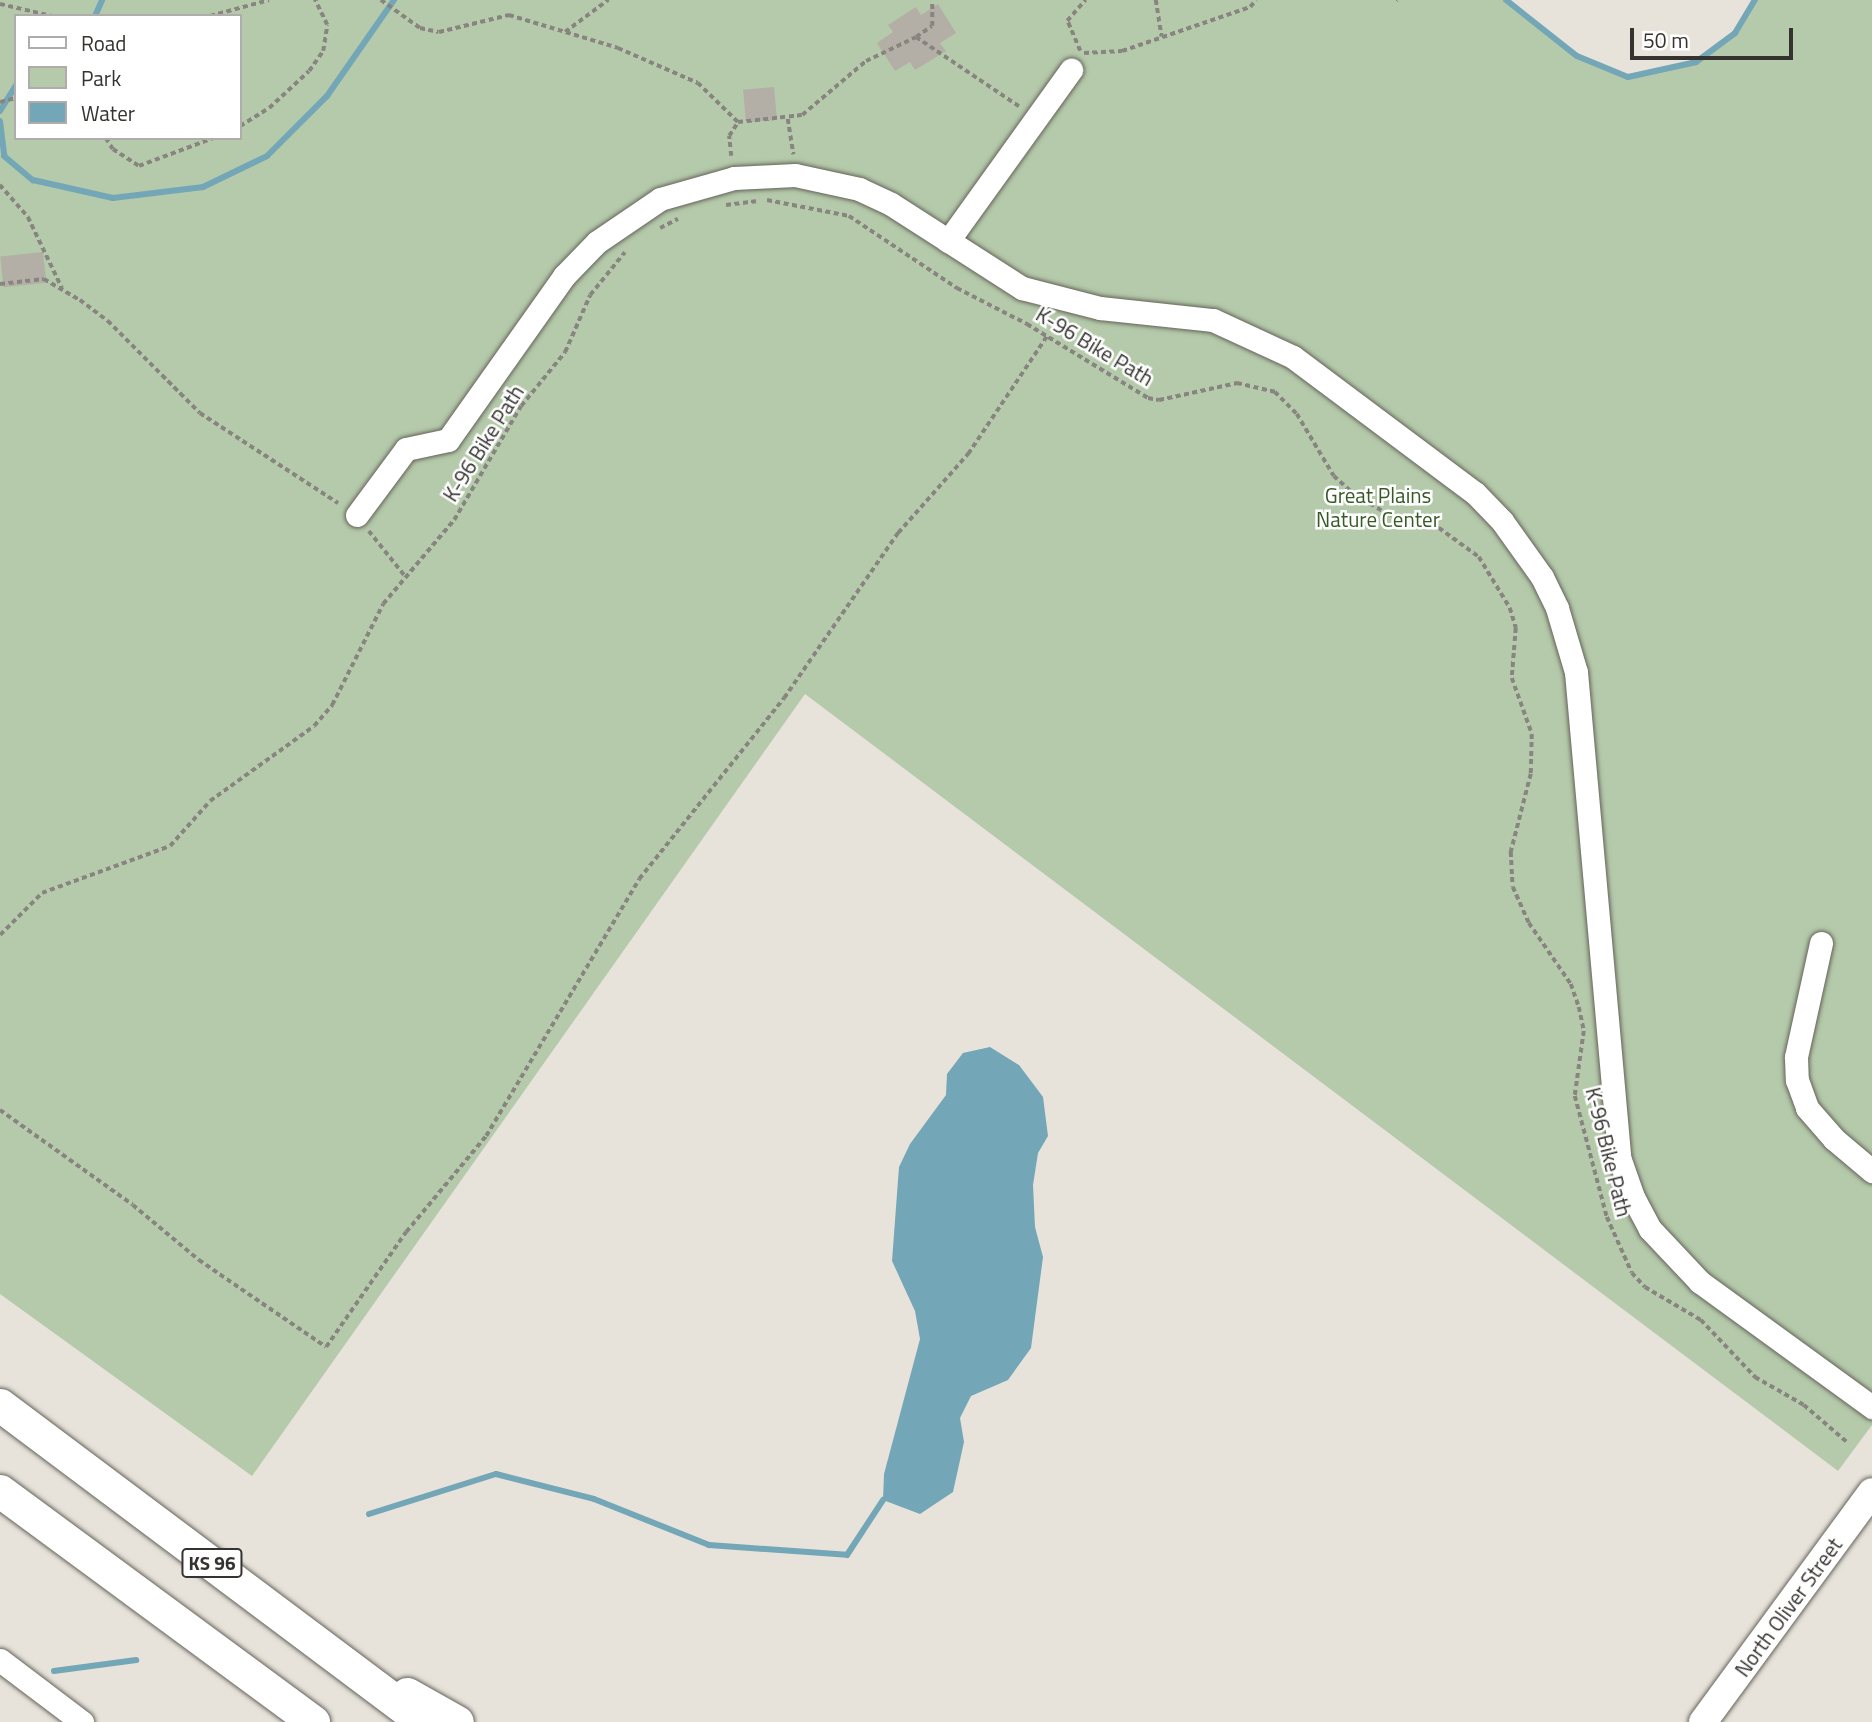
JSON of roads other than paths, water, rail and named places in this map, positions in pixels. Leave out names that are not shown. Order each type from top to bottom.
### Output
[{"type":"highway","name":"KS 96","points":[[0,1405],[423,1722]]},
{"type":"highway","points":[[0,1491],[313,1722]]},
{"type":"highway","points":[[325,1648],[457,1722]]},
{"type":"highway","points":[[237,1666],[295,1722]]},
{"type":"main road","name":"North Oliver Street","points":[[1703,1722],[1872,1492]]},
{"type":"street","points":[[948,241],[1076,62]]},
{"type":"street","points":[[357,515],[406,449],[448,440],[564,276],[622,222],[695,186],[795,175],[859,189],[948,241],[992,272],[1058,301],[1213,320],[1254,335],[1293,357],[1475,493],[1529,554],[1558,608],[1576,672],[1619,1157],[1633,1197],[1650,1229],[1700,1282],[1872,1407]]},
{"type":"street","points":[[1821,943],[1796,1057],[1797,1080],[1807,1108],[1834,1139],[1872,1171]]},
{"type":"street","points":[[0,1660],[82,1722]]},
{"type":"water","points":[[990,1047],[1019,1065],[1043,1097],[1048,1136],[1038,1153],[1033,1185],[1035,1227],[1043,1257],[1031,1348],[1008,1380],[971,1396],[960,1418],[964,1442],[953,1492],[920,1514],[883,1500],[884,1474],[920,1339],[915,1311],[892,1261],[899,1167],[910,1144],[946,1095],[947,1074],[963,1053]]},
{"type":"waterway","points":[[96,14],[102,0]]},
{"type":"waterway","points":[[0,121],[4,156],[33,180],[113,198],[203,187],[267,156],[327,96],[394,0]]},
{"type":"waterway","points":[[1506,0],[1577,56],[1628,77],[1696,62],[1735,33],[1755,0]]},
{"type":"waterway","points":[[0,111],[14,88]]},
{"type":"waterway","points":[[369,1514],[496,1474],[594,1499],[709,1545],[847,1555],[883,1500]]},
{"type":"waterway","points":[[54,1671],[136,1660]]},
{"type":"park label","name":"Great Plains Nature Center","points":[[1378,507]]}]
